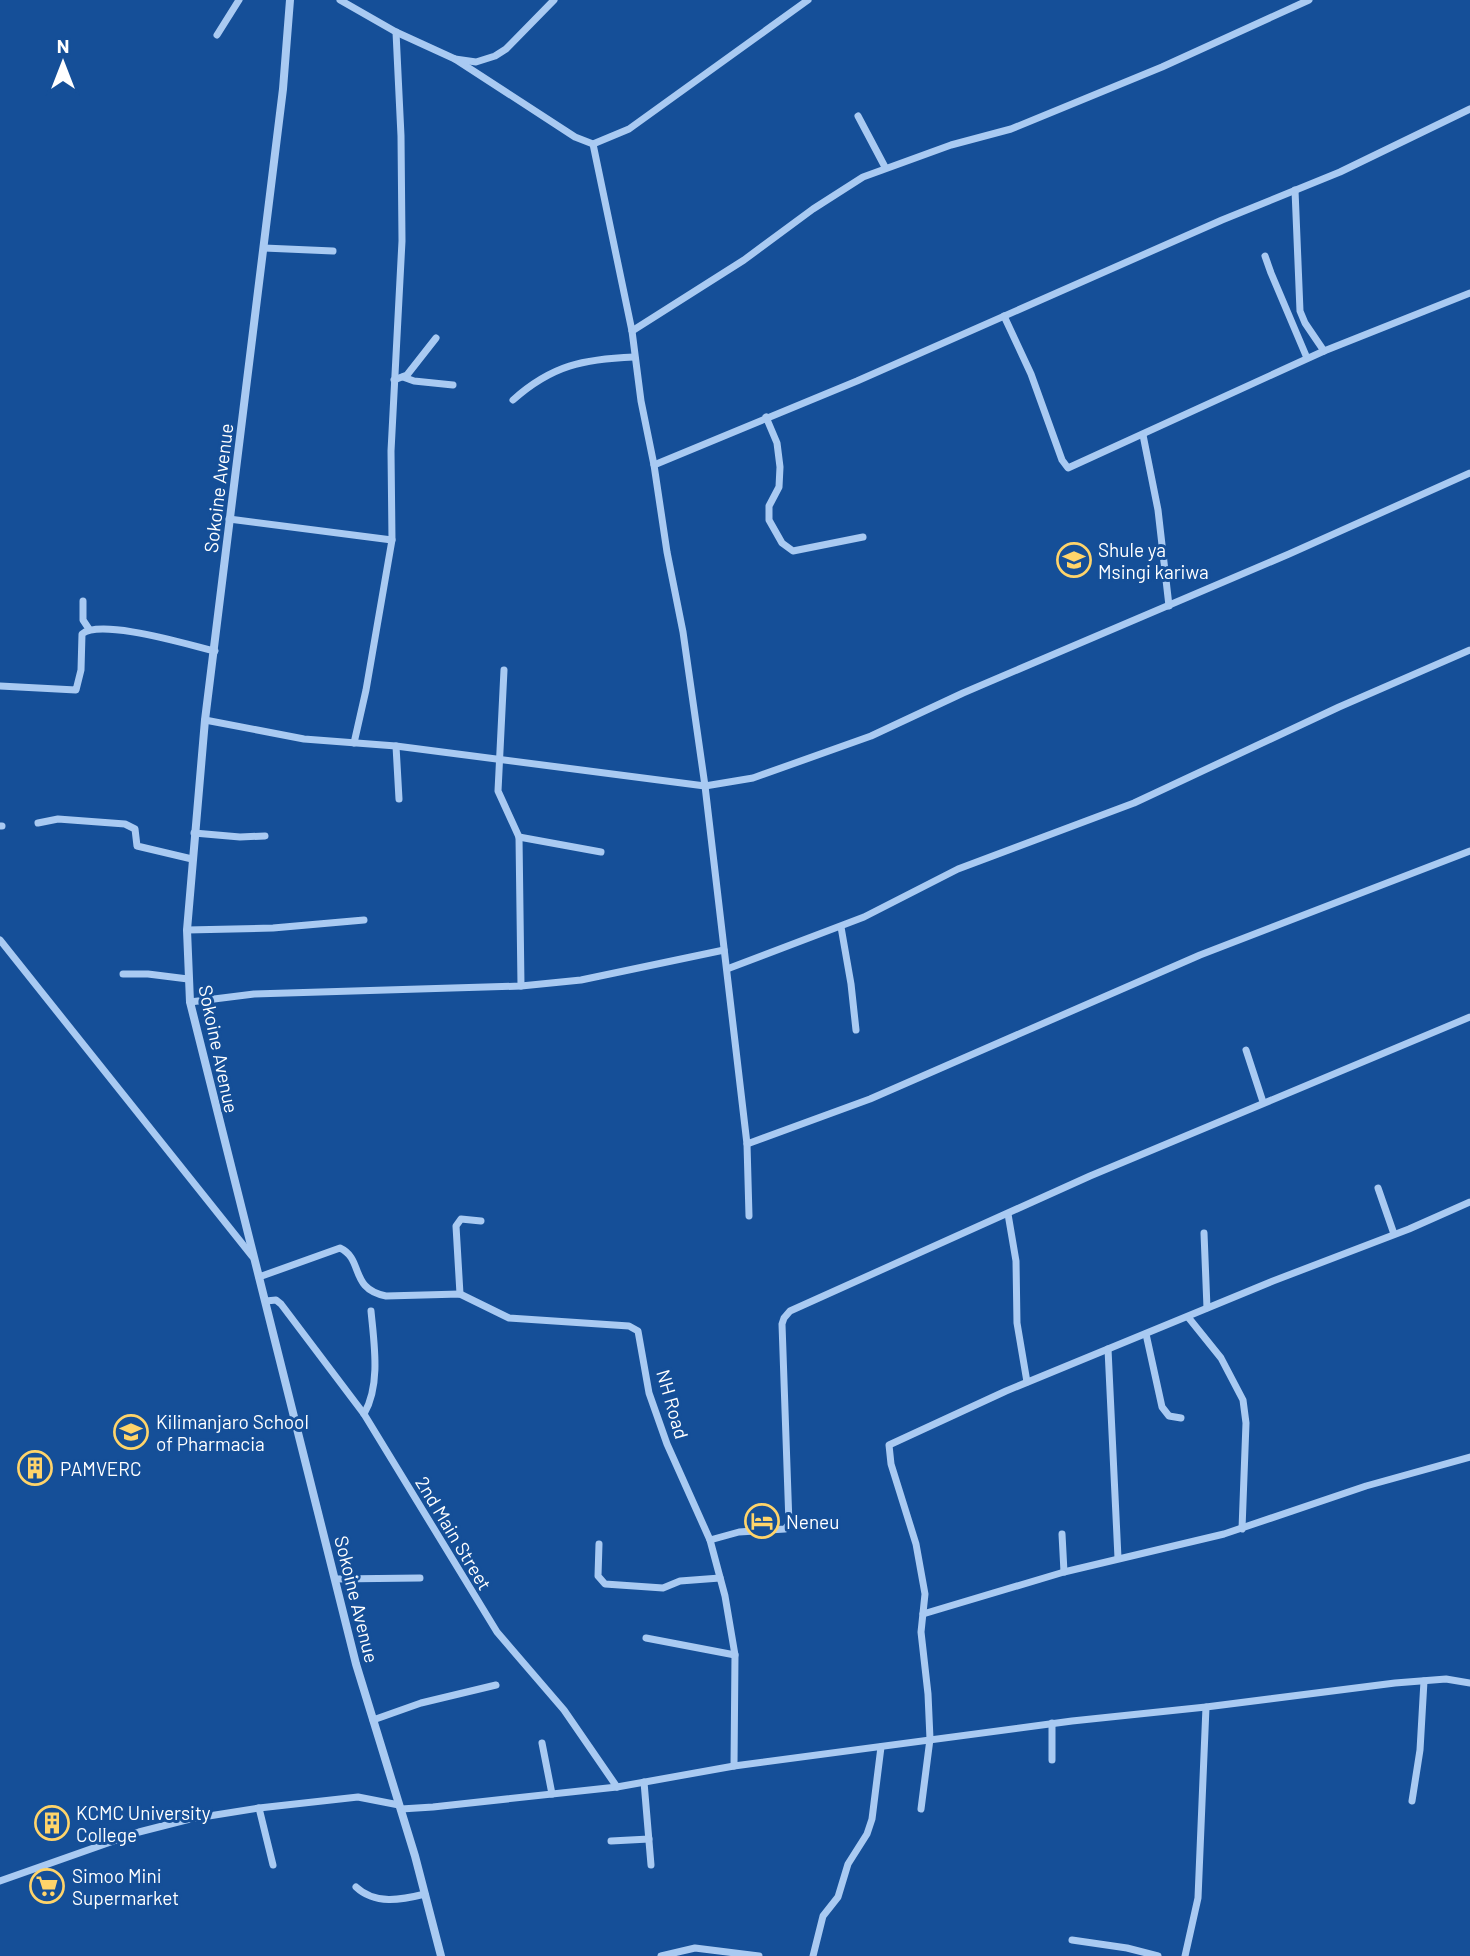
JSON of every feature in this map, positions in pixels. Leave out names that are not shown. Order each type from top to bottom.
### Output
[{"type":"street","points":[[217,36],[239,0]]},
{"type":"street","name":"Sokoine Avenue","points":[[290,0],[283,89],[205,720],[187,930],[188,979],[190,1002],[252,1256],[266,1301],[356,1664],[400,1807],[441,1956]]},
{"type":"street","points":[[340,0],[396,32],[455,60],[575,137],[593,144],[629,129],[808,0]]},
{"type":"street","points":[[455,60],[476,62],[495,56],[526,31],[554,0]]},
{"type":"street","points":[[632,331],[744,260],[849,185],[885,167],[1010,129],[1162,67],[1309,0]]},
{"type":"street","points":[[354,743],[392,540],[390,498],[398,379],[402,241],[396,32]]},
{"type":"street","points":[[654,465],[857,381],[1340,172],[1470,109]]},
{"type":"street","points":[[858,116],[885,167]]},
{"type":"street","points":[[593,144],[632,331],[641,401],[683,632],[705,786],[747,1144],[748,1216]]},
{"type":"street","points":[[1296,190],[1300,311],[1324,351]]},
{"type":"street","points":[[264,248],[333,251]]},
{"type":"street","points":[[1265,256],[1270,274],[1307,358]]},
{"type":"street","points":[[1004,316],[1031,374],[1053,440],[1065,466],[1073,467],[1307,358],[1470,293]]},
{"type":"street","points":[[398,379],[418,364],[436,338]]},
{"type":"street","points":[[513,400],[556,370],[580,361],[634,357]]},
{"type":"street","points":[[398,379],[453,385]]},
{"type":"street","points":[[766,417],[777,443],[780,467],[779,486],[769,506],[769,520],[782,543],[793,551],[863,537]]},
{"type":"street","points":[[1143,435],[1158,510],[1169,606]]},
{"type":"street","points":[[205,720],[304,738],[396,746],[705,786],[753,778],[871,736],[962,693],[1169,606],[1470,473]]},
{"type":"street","points":[[229,519],[392,540]]},
{"type":"street","points":[[83,601],[83,620],[89,629]]},
{"type":"street","points":[[0,686],[76,690],[81,670],[82,634],[89,629],[140,633],[215,652]]},
{"type":"street","points":[[727,969],[841,927],[958,869],[1134,803],[1339,707],[1470,650]]},
{"type":"street","points":[[504,670],[498,791],[519,837],[522,986]]},
{"type":"street","points":[[396,746],[399,799]]},
{"type":"street","points":[[38,823],[58,818],[125,824],[135,829],[137,846],[192,859]]},
{"type":"street","points":[[194,833],[265,836]]},
{"type":"street","points":[[519,837],[601,852]]},
{"type":"street","points":[[747,1144],[870,1099],[1200,955],[1470,851]]},
{"type":"street","points":[[187,930],[260,928],[364,920]]},
{"type":"street","points":[[841,927],[856,1030]]},
{"type":"street","points":[[0,940],[252,1256]]},
{"type":"street","points":[[190,1002],[254,994],[522,986],[581,980],[724,950]]},
{"type":"street","points":[[123,974],[188,979]]},
{"type":"street","points":[[710,1540],[739,1532],[785,1529],[789,1524],[782,1324],[790,1311],[1090,1176],[1470,1017]]},
{"type":"street","points":[[1246,1050],[1263,1102]]},
{"type":"street","points":[[1378,1188],[1394,1234]]},
{"type":"street","points":[[920,1809],[930,1739],[921,1632],[925,1594],[911,1524],[891,1464],[889,1445],[1027,1382],[1470,1202]]},
{"type":"street","points":[[1008,1214],[1016,1261],[1017,1323],[1027,1382]]},
{"type":"street","points":[[460,1294],[456,1226],[461,1219],[481,1221]]},
{"type":"street","points":[[1204,1233],[1207,1308]]},
{"type":"street","name":"NH Road","points":[[259,1277],[341,1248],[348,1253],[368,1290],[375,1294],[460,1294],[509,1318],[629,1326],[638,1331],[649,1393],[667,1444],[710,1540],[720,1578],[736,1654],[734,1766]]},
{"type":"street","name":"2nd Main Street","points":[[266,1301],[276,1300],[281,1304],[364,1414],[497,1632],[564,1710],[617,1787]]},
{"type":"street","points":[[364,1414],[372,1399],[373,1388],[371,1311]]},
{"type":"street","points":[[1188,1317],[1221,1358],[1243,1400],[1246,1423],[1242,1529]]},
{"type":"street","points":[[1146,1334],[1161,1407],[1169,1416],[1181,1418]]},
{"type":"street","points":[[1108,1349],[1118,1558]]},
{"type":"street","points":[[923,1614],[1065,1572],[1242,1529],[1366,1486],[1470,1457]]},
{"type":"street","points":[[1062,1534],[1065,1572]]},
{"type":"street","points":[[599,1544],[598,1576],[605,1584],[663,1588],[680,1581],[720,1578]]},
{"type":"street","points":[[336,1579],[420,1578]]},
{"type":"street","points":[[646,1638],[736,1654]]},
{"type":"street","points":[[0,1881],[139,1832],[190,1819],[259,1808],[358,1797],[400,1807],[552,1794],[617,1787],[734,1766],[1052,1723],[1423,1681],[1446,1679],[1470,1683]]},
{"type":"street","points":[[1412,1801],[1420,1750],[1423,1681]]},
{"type":"street","points":[[373,1720],[421,1703],[496,1685]]},
{"type":"street","points":[[1185,1956],[1198,1898],[1206,1707]]},
{"type":"street","points":[[1052,1723],[1052,1760]]},
{"type":"street","points":[[542,1743],[552,1794]]},
{"type":"street","points":[[813,1956],[823,1916],[838,1897],[848,1864],[867,1834],[881,1747]]},
{"type":"street","points":[[644,1782],[652,1865]]},
{"type":"street","points":[[259,1808],[273,1865]]},
{"type":"street","points":[[611,1841],[649,1839]]},
{"type":"street","points":[[356,1887],[364,1895],[374,1898],[402,1899],[425,1894]]},
{"type":"street","points":[[1072,1940],[1128,1948],[1158,1956]]},
{"type":"street","points":[[661,1956],[695,1948],[759,1956]]},
{"type":"place","name":"Shule ya Msingi kariwa","points":[[1074,560]]},
{"type":"place","name":"Kilimanjaro School of Pharmacia","points":[[131,1432]]},
{"type":"place","name":"PAMVERC","points":[[35,1468]]},
{"type":"place","name":"Neneu","points":[[762,1521]]},
{"type":"place","name":"KCMC University College","points":[[52,1823]]},
{"type":"place","name":"Simoo Mini Supermarket","points":[[47,1886]]}]
